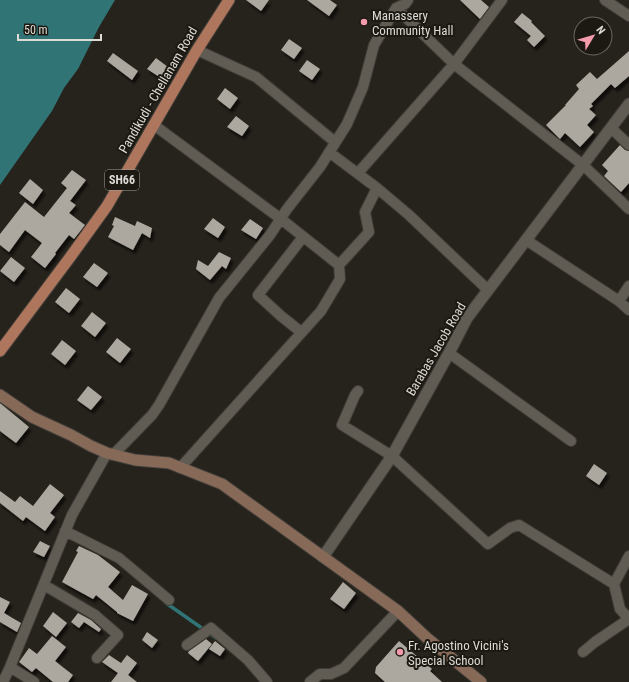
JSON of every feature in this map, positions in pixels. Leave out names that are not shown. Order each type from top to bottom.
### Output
[{"type":"main road","name":"Pandikudi - Chellanam Road","points":[[0,351],[107,206],[197,50],[229,0]]},
{"type":"main road","points":[[0,395],[32,417],[71,435],[90,446],[110,454],[135,460],[169,463],[222,484],[398,611],[427,638],[481,682]]},
{"type":"street","points":[[3,682],[72,515],[110,454],[152,415],[219,298],[270,235],[287,209],[320,167],[347,124],[363,87],[374,45],[396,8],[405,4],[408,0]]},
{"type":"street","points":[[358,173],[454,64],[502,0]]},
{"type":"street","points":[[605,0],[629,16]]},
{"type":"street","points":[[396,8],[454,64],[583,164],[629,209]]},
{"type":"street","points":[[197,50],[256,77],[335,142]]},
{"type":"street","name":"Barabas Jacob Road","points":[[323,557],[392,456],[467,318],[629,104]]},
{"type":"street","points":[[154,125],[281,219],[339,265]]},
{"type":"street","points":[[611,128],[629,145]]},
{"type":"street","points":[[329,152],[358,173],[409,215],[488,290]]},
{"type":"street","points":[[180,468],[321,311],[340,279],[339,265],[369,232],[365,212],[377,188]]},
{"type":"street","points":[[301,332],[258,295],[303,237]]},
{"type":"street","points":[[526,240],[619,301],[629,310]]},
{"type":"street","points":[[619,301],[629,286]]},
{"type":"street","points":[[449,353],[571,441]]},
{"type":"street","points":[[358,391],[342,425],[392,456],[488,544],[510,528],[519,526],[614,584]]},
{"type":"street","points":[[65,531],[119,558],[169,600]]},
{"type":"street","points":[[583,652],[629,619],[620,609],[614,584],[629,556]]},
{"type":"street","points":[[44,585],[95,615],[118,635],[97,658]]},
{"type":"street","points":[[310,682],[320,674],[331,674],[344,668],[398,611]]},
{"type":"street","points":[[187,645],[211,628],[248,660],[267,682]]},
{"type":"street","points":[[10,667],[34,682]]},
{"type":"water","points":[[0,0],[115,0],[99,27],[78,69],[64,88],[52,111],[0,185]]},
{"type":"building","points":[[246,0],[269,0],[261,11]]},
{"type":"building","points":[[307,0],[330,0],[337,5],[329,16]]},
{"type":"building","points":[[460,0],[481,0],[489,7],[480,19]]},
{"type":"building","points":[[522,13],[532,21],[531,22],[545,36],[534,47],[527,40],[531,36],[514,22]]},
{"type":"building","points":[[289,39],[302,48],[294,59],[281,50]]},
{"type":"building","points":[[629,51],[629,76],[615,88],[611,84],[591,104],[593,106],[589,109],[596,115],[587,125],[594,132],[580,147],[565,133],[560,139],[546,125],[566,105],[579,89],[576,85],[590,72],[597,79]]},
{"type":"building","points":[[113,53],[138,71],[132,80],[107,61]]},
{"type":"building","points":[[156,58],[168,67],[161,78],[147,69]]},
{"type":"building","points":[[307,60],[320,69],[312,80],[299,71]]},
{"type":"building","points":[[225,88],[238,98],[230,109],[217,99]]},
{"type":"building","points":[[236,116],[249,126],[242,136],[227,127]]},
{"type":"building","points":[[620,145],[625,150],[629,151],[629,183],[621,192],[604,176],[608,171],[602,165]]},
{"type":"building","points":[[72,170],[86,180],[70,201],[76,205],[69,213],[85,225],[74,239],[69,235],[45,268],[31,257],[42,243],[25,230],[9,252],[0,245],[0,234],[25,202],[44,217],[67,188],[61,183]]},
{"type":"building","points":[[30,179],[43,190],[33,204],[19,193]]},
{"type":"building","points":[[115,217],[135,226],[137,221],[152,228],[150,238],[142,233],[133,250],[108,237],[114,226],[112,225]]},
{"type":"building","points":[[213,218],[225,227],[218,238],[204,229]]},
{"type":"building","points":[[250,219],[263,228],[256,239],[241,230]]},
{"type":"building","points":[[219,252],[231,258],[226,269],[222,266],[210,280],[196,269],[198,260],[208,266]]},
{"type":"building","points":[[11,257],[25,268],[14,282],[0,271]]},
{"type":"building","points":[[94,263],[108,273],[97,287],[83,277]]},
{"type":"building","points":[[66,288],[80,299],[69,313],[55,302]]},
{"type":"building","points":[[92,312],[106,323],[95,337],[81,326]]},
{"type":"building","points":[[117,338],[131,349],[120,363],[106,352]]},
{"type":"building","points":[[62,340],[76,351],[65,365],[51,354]]},
{"type":"building","points":[[88,386],[102,397],[91,410],[77,400]]},
{"type":"building","points":[[0,403],[29,427],[16,443],[0,431]]},
{"type":"building","points":[[594,464],[607,473],[599,485],[586,476]]},
{"type":"building","points":[[50,484],[64,495],[50,513],[55,517],[45,531],[26,517],[23,521],[0,503],[0,491],[15,502],[20,496],[33,506]]},
{"type":"building","points":[[40,541],[50,546],[44,557],[33,552]]},
{"type":"building","points":[[79,546],[98,555],[120,572],[108,587],[123,600],[132,585],[148,594],[133,621],[117,613],[96,595],[93,599],[62,582],[78,552],[76,551]]},
{"type":"building","points":[[343,582],[356,593],[344,609],[330,599]]},
{"type":"building","points":[[0,597],[10,602],[4,613],[21,623],[17,632],[0,622]]},
{"type":"building","points":[[53,612],[67,623],[56,637],[43,626]]},
{"type":"building","points":[[78,613],[91,620],[101,629],[99,632],[84,622],[79,628],[71,622]]},
{"type":"building","points":[[147,632],[158,640],[152,648],[142,640]]},
{"type":"building","points":[[52,636],[66,647],[55,661],[73,675],[68,682],[53,682],[36,668],[32,672],[19,662],[29,648],[37,654]]},
{"type":"building","points":[[206,639],[212,644],[198,661],[188,653]]},
{"type":"building","points":[[215,641],[225,649],[220,656],[209,649]]},
{"type":"building","name":"Fr. Agostino Vicini's Special School","points":[[399,641],[432,669],[430,671],[442,682],[385,682],[375,673],[376,667]]},
{"type":"building","points":[[109,655],[121,663],[127,655],[137,663],[128,675],[137,682],[111,682],[118,673],[102,662]]},
{"type":"waterway","points":[[166,603],[216,638]]},
{"type":"place","name":"Manassery Community Hall","points":[[364,22]]},
{"type":"place","name":"Fr. Agostino Vicini's Special School","points":[[400,652]]}]
